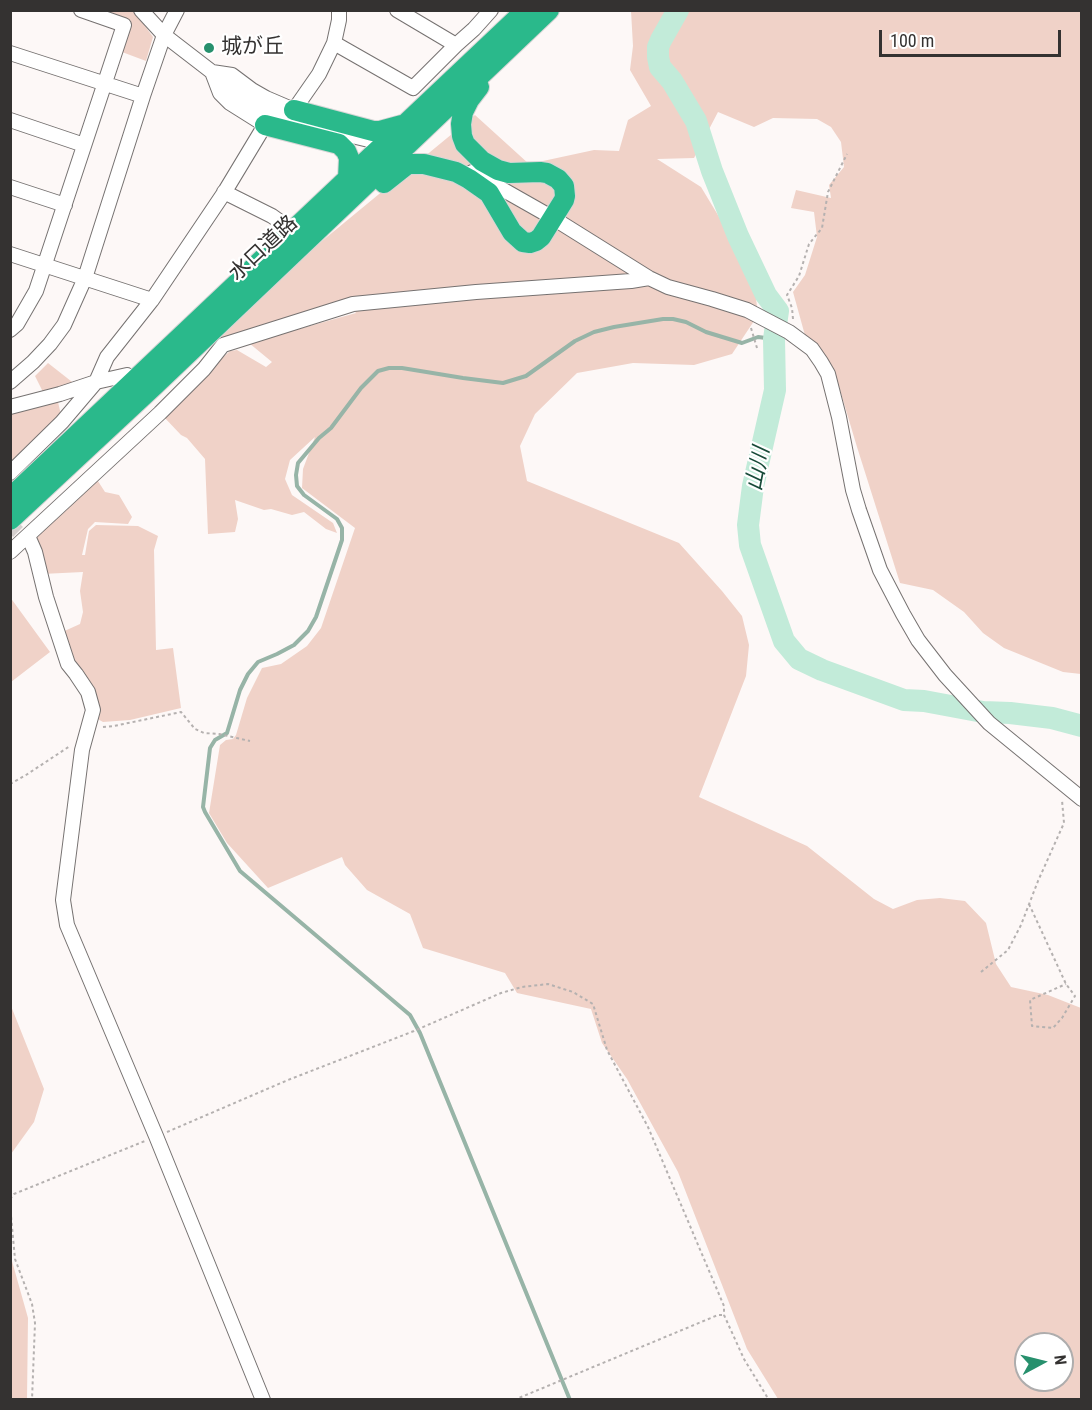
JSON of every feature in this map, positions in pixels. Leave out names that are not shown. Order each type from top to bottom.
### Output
[{"type":"highway","name":"水口道路","points":[[10,498],[526,10]]},
{"type":"highway","name":"水口道路","points":[[20,532],[332,218],[549,10]]},
{"type":"highway","points":[[332,218],[344,217],[401,169],[414,164],[456,172],[489,193],[512,232],[523,242],[530,243],[541,237],[565,196],[562,182],[547,173],[509,173],[498,170],[482,161],[465,144],[462,136],[463,112],[484,80],[489,67]]},
{"type":"highway","points":[[294,110],[373,131],[404,124]]},
{"type":"highway","points":[[265,124],[339,144],[349,158],[348,178]]},
{"type":"street","points":[[13,325],[36,291],[46,265],[124,25],[81,10]]},
{"type":"street","points":[[141,10],[164,35],[235,91],[262,109],[285,119],[373,141]]},
{"type":"street","points":[[10,382],[50,345],[64,324],[85,278],[143,96],[164,35],[177,10]]},
{"type":"street","points":[[212,72],[232,75],[266,98],[294,110],[319,74],[334,43],[339,10]]},
{"type":"street","points":[[397,10],[456,45]]},
{"type":"street","points":[[334,43],[412,88],[491,10]]},
{"type":"street","points":[[10,54],[143,96]]},
{"type":"street","points":[[10,473],[62,422],[96,382],[107,357],[152,300],[224,192],[265,124],[230,103],[220,93],[212,72]]},
{"type":"street","points":[[10,120],[84,145]]},
{"type":"street","points":[[419,153],[468,170],[553,218],[649,278],[668,287],[747,310],[790,333],[812,350],[828,374],[856,500],[880,570],[918,640],[945,675],[989,723],[1082,799]]},
{"type":"street","points":[[10,187],[65,205]]},
{"type":"street","points":[[224,192],[272,216],[293,231]]},
{"type":"street","points":[[10,254],[152,300]]},
{"type":"street","points":[[10,552],[20,532],[160,413],[204,369],[211,352],[224,345],[353,304],[649,278]]},
{"type":"street","points":[[10,407],[127,375]]},
{"type":"street","points":[[20,532],[35,552],[46,597],[68,664],[88,692],[93,710],[82,750],[63,900],[67,925],[263,1400]]},
{"type":"path","points":[[790,333],[793,324],[792,308],[787,295],[799,276],[809,243],[822,228],[828,192],[847,154]]},
{"type":"path","points":[[752,329],[757,348]]},
{"type":"path","points":[[10,784],[75,743],[87,732],[181,711],[195,729],[204,733],[250,741]]},
{"type":"path","points":[[981,972],[1008,950],[1022,925],[1064,823],[1059,779]]},
{"type":"path","points":[[1029,904],[1066,984],[1075,996],[1053,1028],[1032,1026],[1030,1000],[1066,984]]},
{"type":"path","points":[[10,1199],[14,1194],[288,1080],[414,1031],[496,995],[522,987],[548,984],[573,992],[593,1004],[607,1050],[648,1126],[724,1306],[724,1315],[744,1359],[769,1400]]},
{"type":"path","points":[[10,1205],[15,1258],[32,1304],[35,1323],[32,1400]]},
{"type":"path","points":[[514,1400],[718,1315],[724,1315]]},
{"type":"shaded area","points":[[102,11],[134,11],[153,37],[146,61],[122,52],[131,21]]},
{"type":"shaded area","points":[[631,11],[1081,11],[1081,674],[1063,672],[1004,648],[983,633],[964,612],[933,590],[900,583],[834,370],[806,339],[793,292],[805,275],[817,237],[814,212],[791,208],[796,190],[831,198],[829,185],[844,167],[841,142],[831,127],[817,119],[773,118],[754,127],[718,112],[694,158],[657,159],[701,187],[753,273],[758,315],[732,354],[694,365],[633,363],[577,373],[535,414],[520,446],[527,481],[679,543],[742,616],[749,645],[746,676],[699,797],[807,846],[874,899],[893,909],[917,900],[940,898],[965,901],[986,923],[996,964],[1011,987],[1048,995],[1081,1008],[1081,1399],[778,1399],[747,1349],[678,1172],[627,1079],[602,1043],[591,1009],[517,993],[505,973],[423,948],[410,914],[367,890],[345,865],[342,857],[268,888],[227,843],[209,813],[220,745],[226,740],[233,739],[236,735],[247,698],[262,668],[281,664],[307,646],[321,628],[355,528],[302,488],[303,469],[315,437],[290,460],[285,479],[292,495],[333,523],[337,533],[326,529],[304,512],[292,515],[271,509],[264,510],[235,500],[238,519],[235,532],[208,534],[205,459],[163,416],[168,407],[230,351],[237,350],[266,367],[272,362],[249,343],[356,313],[348,303],[215,342],[282,274],[475,115],[529,164],[594,150],[619,151],[628,120],[651,106],[630,70],[633,46]]},
{"type":"shaded area","points":[[48,363],[76,385],[44,394],[35,376]]},
{"type":"shaded area","points":[[58,402],[61,415],[11,465],[11,412]]},
{"type":"shaded area","points":[[96,478],[105,492],[119,495],[132,517],[128,524],[95,522],[88,529],[82,555],[85,555],[89,531],[96,525],[138,526],[158,536],[154,550],[156,650],[173,648],[181,708],[130,720],[103,722],[96,718],[60,633],[80,624],[83,612],[80,591],[83,572],[42,574],[42,551],[36,550],[32,539]]},
{"type":"shaded area","points":[[10,597],[50,652],[11,682],[10,682]]},
{"type":"shaded area","points":[[11,1006],[44,1089],[34,1122],[11,1154]]},
{"type":"shaded area","points":[[10,1254],[28,1318],[27,1399],[11,1399]]},
{"type":"waterway","name":"山川","points":[[678,10],[658,47],[660,67],[672,81],[696,121],[712,171],[738,236],[766,295],[778,311],[774,339],[775,390],[753,486],[748,525],[750,545],[784,641],[799,659],[822,670],[904,700],[924,701],[983,712],[1052,718],[1082,726]]},
{"type":"waterway","points":[[570,1400],[420,1033],[410,1015],[240,871],[203,807],[210,748],[215,740],[227,733],[240,690],[248,674],[258,662],[294,645],[308,631],[316,617],[342,540],[342,528],[337,519],[304,495],[297,486],[298,463],[319,438],[331,428],[361,388],[378,371],[402,368],[503,383],[526,376],[575,341],[594,332],[663,319],[686,322],[706,332],[742,343],[758,337],[774,339]]},
{"type":"tunnel","points":[[10,524],[18,532]]},
{"type":"place","name":"城が丘","points":[[209,48]]}]
